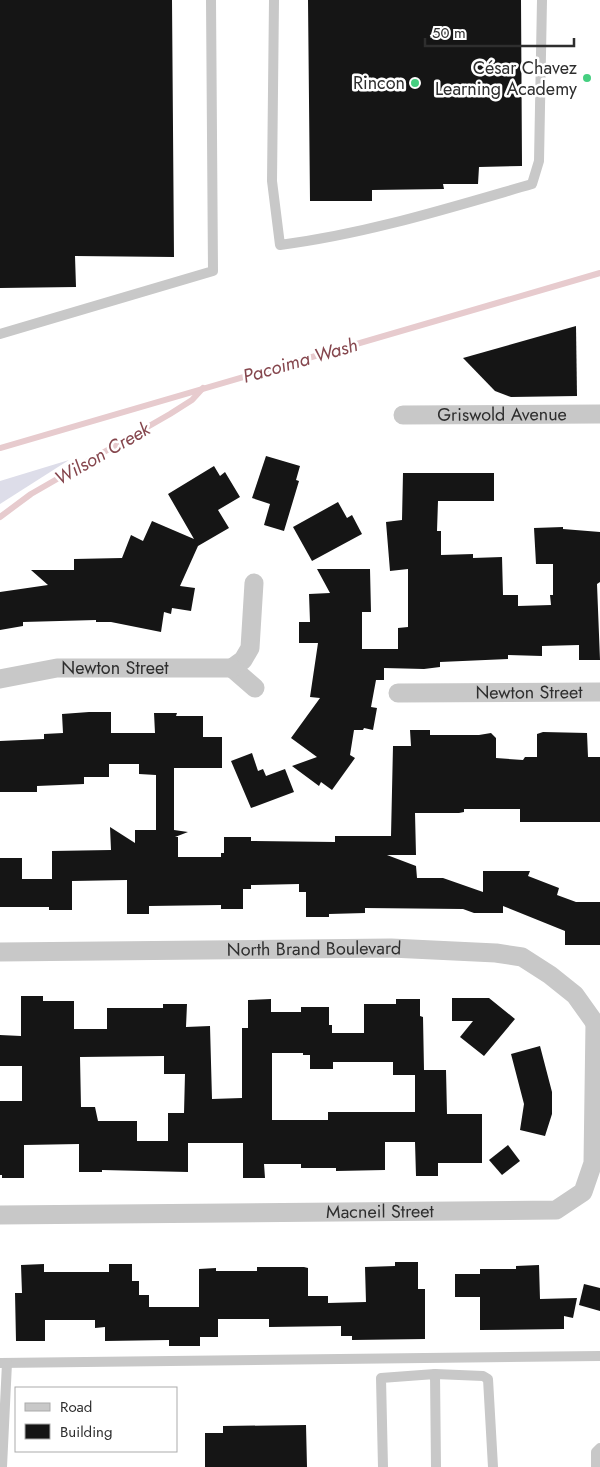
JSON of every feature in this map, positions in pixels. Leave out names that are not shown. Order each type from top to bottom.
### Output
[{"type":"street","name":"Griswold Avenue","points":[[403,415],[600,414]]},
{"type":"street","points":[[254,583],[250,648],[243,660],[232,668],[255,688]]},
{"type":"street","name":"Newton Street","points":[[0,679],[57,668],[232,668]]},
{"type":"street","name":"Newton Street","points":[[398,693],[600,692]]},
{"type":"street","name":"North Brand Boulevard","points":[[0,952],[391,948],[496,953],[522,957],[550,975],[575,995],[597,1023]]},
{"type":"street","name":"Macneil Street","points":[[0,1215],[556,1210],[583,1192],[593,1163],[597,1023]]},
{"type":"lane","points":[[0,334],[213,271],[211,0]]},
{"type":"lane","points":[[274,0],[272,181],[280,245],[331,237],[430,213],[532,184],[539,161],[542,0]]},
{"type":"lane","points":[[2,1467],[4,1363],[600,1356]]},
{"type":"lane","points":[[436,1374],[436,1467]]},
{"type":"lane","points":[[383,1467],[381,1378],[436,1374],[483,1376],[488,1378],[493,1467]]},
{"type":"lane","points":[[596,1467],[596,1452],[600,1448]]},
{"type":"shaded area","points":[[69,460],[0,504],[0,481]]},
{"type":"building","points":[[0,0],[172,0],[174,257],[75,256],[76,287],[0,288]]},
{"type":"building","name":"Rincon","points":[[308,0],[521,0],[522,166],[479,167],[478,184],[443,184],[444,189],[372,190],[372,201],[310,201]]},
{"type":"building","points":[[576,326],[577,396],[511,397],[495,391],[463,358]]},
{"type":"building","points":[[266,456],[300,466],[296,480],[299,481],[284,531],[264,525],[270,504],[252,498]]},
{"type":"building","points":[[214,466],[220,476],[225,472],[240,497],[218,510],[229,528],[198,546],[180,586],[195,588],[191,611],[172,608],[171,614],[164,612],[161,632],[111,622],[96,622],[96,620],[23,622],[23,626],[0,630],[0,592],[48,585],[31,570],[74,570],[74,559],[122,558],[131,535],[143,541],[152,521],[194,539],[168,494]]},
{"type":"building","points":[[403,473],[494,473],[494,501],[438,501],[437,531],[441,531],[441,555],[473,554],[473,558],[502,557],[503,595],[518,595],[518,606],[551,605],[550,595],[553,595],[553,564],[536,564],[534,528],[563,527],[563,529],[600,532],[600,582],[597,584],[600,660],[579,660],[579,645],[542,646],[542,656],[508,655],[508,659],[440,662],[440,667],[424,669],[384,668],[384,680],[376,680],[371,707],[377,708],[373,730],[364,728],[363,730],[354,730],[350,755],[355,758],[332,790],[321,782],[319,786],[292,766],[317,757],[291,738],[320,698],[310,697],[318,643],[299,643],[299,622],[310,622],[309,594],[330,593],[317,569],[370,569],[371,612],[362,612],[362,649],[398,649],[398,628],[408,627],[408,569],[390,571],[386,522],[402,520]]},
{"type":"building","points":[[338,502],[347,518],[352,515],[362,534],[312,561],[293,527]]},
{"type":"building","points":[[111,712],[111,733],[155,733],[154,713],[177,713],[176,716],[203,716],[203,737],[222,737],[222,768],[174,768],[174,830],[188,832],[175,837],[178,837],[178,857],[221,857],[221,853],[224,853],[224,837],[251,837],[251,841],[335,842],[335,836],[391,836],[393,746],[411,746],[410,730],[430,730],[430,735],[479,735],[491,733],[496,738],[496,758],[523,760],[525,757],[537,757],[537,734],[543,732],[587,733],[588,757],[600,757],[600,822],[520,822],[520,809],[464,809],[464,812],[459,813],[415,813],[416,855],[387,855],[416,866],[417,878],[443,878],[483,892],[483,871],[530,871],[528,876],[559,888],[557,895],[576,902],[600,902],[600,945],[565,945],[565,931],[503,906],[503,913],[474,913],[463,909],[365,908],[365,913],[329,914],[329,917],[306,917],[306,892],[299,892],[299,884],[251,885],[251,889],[243,889],[243,909],[221,909],[221,905],[149,906],[149,914],[127,914],[127,880],[72,881],[72,910],[49,910],[49,907],[0,907],[0,858],[22,858],[22,879],[52,879],[52,851],[111,850],[110,827],[135,843],[135,830],[156,830],[156,775],[139,774],[139,764],[109,764],[109,777],[84,777],[84,784],[37,786],[37,792],[0,792],[0,741],[44,739],[44,734],[63,733],[62,714]]},
{"type":"building","points":[[252,753],[258,771],[263,769],[266,776],[285,769],[294,792],[251,808],[231,761]]},
{"type":"building","points":[[21,996],[43,996],[43,1001],[74,1001],[74,1029],[107,1029],[107,1008],[163,1008],[163,1004],[187,1004],[186,1027],[210,1026],[212,1099],[242,1098],[242,1028],[248,1028],[248,1000],[271,999],[271,1012],[301,1012],[301,1007],[329,1007],[329,1025],[332,1025],[332,1033],[364,1033],[364,1004],[396,1004],[396,999],[420,999],[420,1016],[423,1017],[424,1070],[446,1070],[447,1114],[482,1114],[482,1163],[438,1163],[438,1176],[416,1176],[415,1142],[385,1142],[385,1170],[336,1171],[336,1168],[301,1168],[301,1164],[264,1164],[265,1178],[243,1178],[243,1143],[188,1143],[188,1172],[102,1170],[102,1172],[79,1172],[79,1144],[24,1145],[24,1178],[2,1178],[2,1175],[0,1175],[0,1101],[22,1101],[22,1066],[0,1066],[0,1035],[21,1036]],"holes":[[[272,1053],[303,1053],[303,1055],[310,1055],[310,1069],[333,1069],[333,1062],[393,1062],[393,1075],[415,1075],[415,1112],[328,1112],[328,1120],[272,1120]],[[164,1056],[164,1074],[185,1074],[184,1113],[168,1113],[168,1141],[137,1141],[137,1121],[98,1121],[95,1107],[81,1107],[80,1057]]]},
{"type":"building","points":[[452,998],[489,998],[515,1019],[484,1056],[460,1037],[473,1021],[452,1021]]},
{"type":"building","points":[[540,1046],[552,1092],[552,1114],[545,1136],[520,1130],[524,1104],[511,1054]]},
{"type":"building","points":[[508,1145],[520,1161],[502,1175],[489,1160]]},
{"type":"building","points":[[395,1262],[418,1262],[418,1289],[425,1289],[425,1339],[352,1340],[352,1336],[341,1336],[341,1326],[269,1327],[269,1319],[218,1319],[218,1337],[200,1337],[200,1346],[169,1346],[169,1340],[105,1341],[105,1327],[95,1328],[95,1320],[45,1320],[45,1341],[16,1341],[15,1293],[22,1293],[21,1265],[44,1264],[44,1272],[109,1272],[109,1264],[132,1264],[132,1281],[139,1281],[139,1295],[149,1295],[149,1307],[199,1307],[199,1269],[216,1268],[216,1271],[257,1271],[257,1267],[304,1267],[308,1268],[308,1296],[328,1296],[328,1303],[366,1302],[365,1267],[395,1266]]},
{"type":"building","points":[[539,1265],[540,1299],[577,1298],[573,1318],[564,1316],[564,1329],[480,1330],[480,1297],[455,1297],[455,1274],[480,1274],[480,1269],[516,1269],[516,1266]]},
{"type":"building","points":[[584,1284],[600,1288],[600,1311],[579,1305]]},
{"type":"building","points":[[306,1425],[307,1467],[205,1467],[205,1433],[223,1433],[223,1426]]},
{"type":"waterway","name":"Pacoima Wash","points":[[0,448],[600,273]]},
{"type":"waterway","name":"Wilson Creek","points":[[0,517],[31,494],[170,414],[192,400],[203,388]]},
{"type":"place","name":"César Chavez Learning Academy","points":[[587,78]]},
{"type":"place","name":"Rincon","points":[[415,83]]}]
